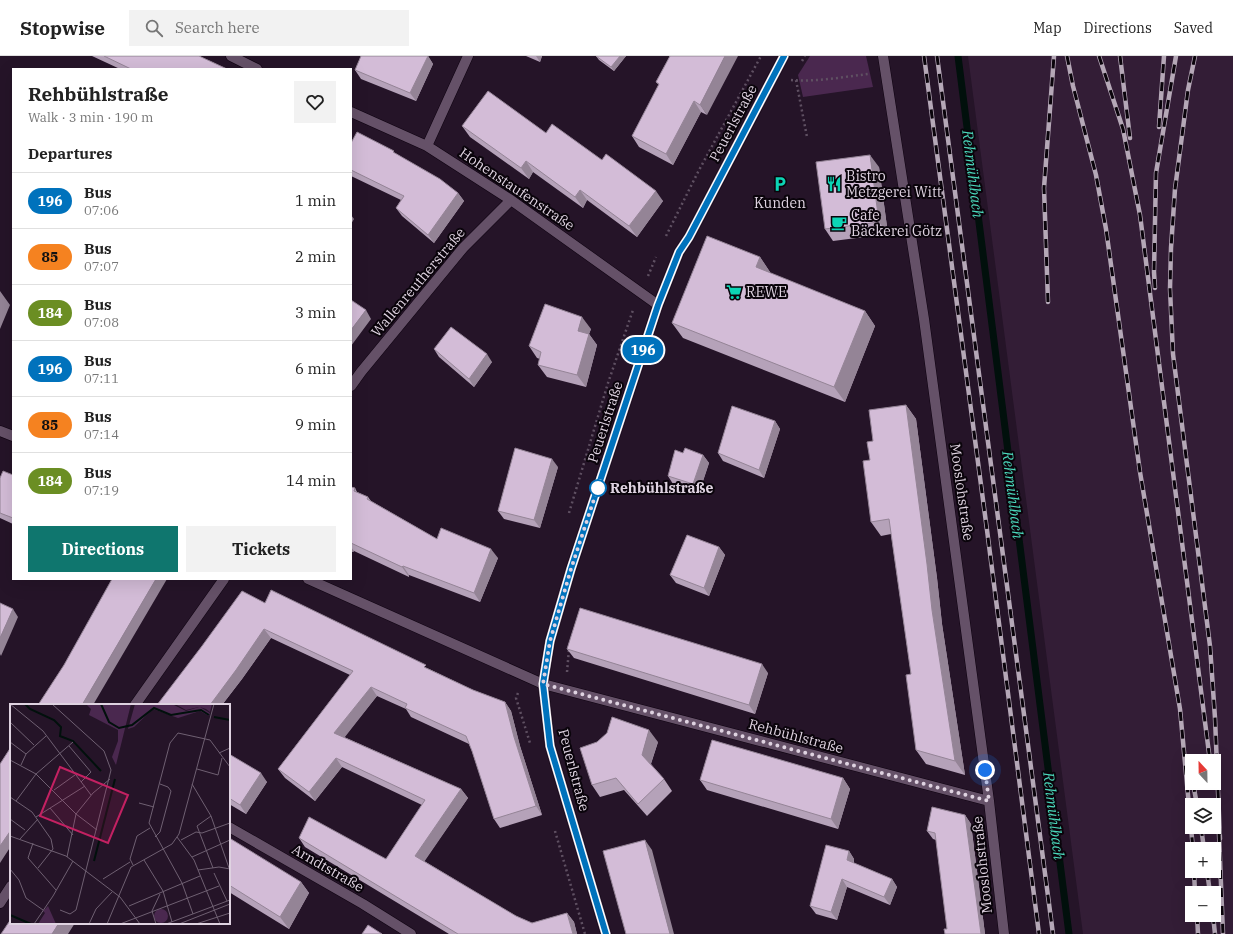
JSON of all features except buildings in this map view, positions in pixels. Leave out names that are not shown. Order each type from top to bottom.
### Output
[{"type":"street","points":[[231,56],[255,68]]},
{"type":"street","points":[[428,146],[468,56]]},
{"type":"street","name":"Peuerlstraße","points":[[606,934],[550,746],[543,684],[550,641],[571,569],[658,305],[679,252],[689,237],[784,56]]},
{"type":"street","name":"Mooslohstraße","points":[[882,56],[924,319],[989,801],[1004,934]]},
{"type":"street","name":"Hohenstaufenstraße","points":[[352,112],[428,146],[511,200],[658,305]]},
{"type":"street","name":"Wallenreutherstraße","points":[[352,385],[463,248],[511,200]]},
{"type":"street","points":[[0,431],[12,436]]},
{"type":"street","points":[[136,704],[223,580]]},
{"type":"street","name":"Rehbühlstraße","points":[[310,580],[543,684],[989,801]]},
{"type":"street","name":"Arndtstraße","points":[[230,828],[412,934]]},
{"type":"street","points":[[0,903],[10,888]]},
{"type":"path","points":[[801,62],[805,56]]},
{"type":"path","points":[[790,80],[832,78],[885,71]]},
{"type":"path","points":[[787,86],[794,74]]},
{"type":"path","points":[[796,80],[807,137]]},
{"type":"path","points":[[566,690],[569,644]]},
{"type":"shaded area","points":[[810,56],[866,56],[873,87],[803,97],[798,75]]},
{"type":"shaded area","points":[[968,56],[1233,56],[1233,934],[1083,934]]},
{"type":"waterway","name":"Rehmühlbach","points":[[958,56],[1069,934]]},
{"type":"railway","points":[[924,56],[1039,934]]},
{"type":"railway","points":[[937,56],[1053,934]]},
{"type":"railway","points":[[1048,302],[1044,188],[1054,56]]},
{"type":"railway","points":[[1067,56],[1073,86],[1096,175],[1106,229],[1140,472],[1180,709],[1192,842]]},
{"type":"railway","points":[[1099,56],[1123,129],[1140,215],[1209,754]]},
{"type":"railway","points":[[1120,56],[1130,138]]},
{"type":"railway","points":[[1159,127],[1164,56]]},
{"type":"railway","points":[[1155,288],[1156,173],[1176,56]]},
{"type":"railway","points":[[1195,56],[1188,90],[1175,189],[1170,289],[1173,354],[1210,646],[1215,718],[1220,839]]},
{"type":"railway","points":[[1194,790],[1196,798]]},
{"type":"railway","points":[[1202,834],[1203,842]]},
{"type":"railway","points":[[1219,834],[1223,934]]},
{"type":"railway","points":[[1194,878],[1195,886]]},
{"type":"railway","points":[[1208,878],[1209,886]]},
{"type":"railway","points":[[1197,922],[1198,934]]},
{"type":"railway","points":[[1214,922],[1215,934]]},
{"type":"bus line","name":"196","points":[[606,934],[550,746],[543,684],[550,641],[571,569],[658,305],[679,252],[689,237],[784,56]]},
{"type":"place","name":"Kunden","points":[[780,184]]},
{"type":"place","name":"Bistro Metzgerei Witt","points":[[834,184]]},
{"type":"place","name":"Cafe Bäckerei Götz","points":[[839,223]]},
{"type":"place","name":"REWE","points":[[734,292]]},
{"type":"place","name":"Rehbühlstraße","points":[[598,488]]},
{"type":"route","points":[[598,488],[600,481],[571,569],[550,641],[543,684],[989,801],[985,770]]}]
